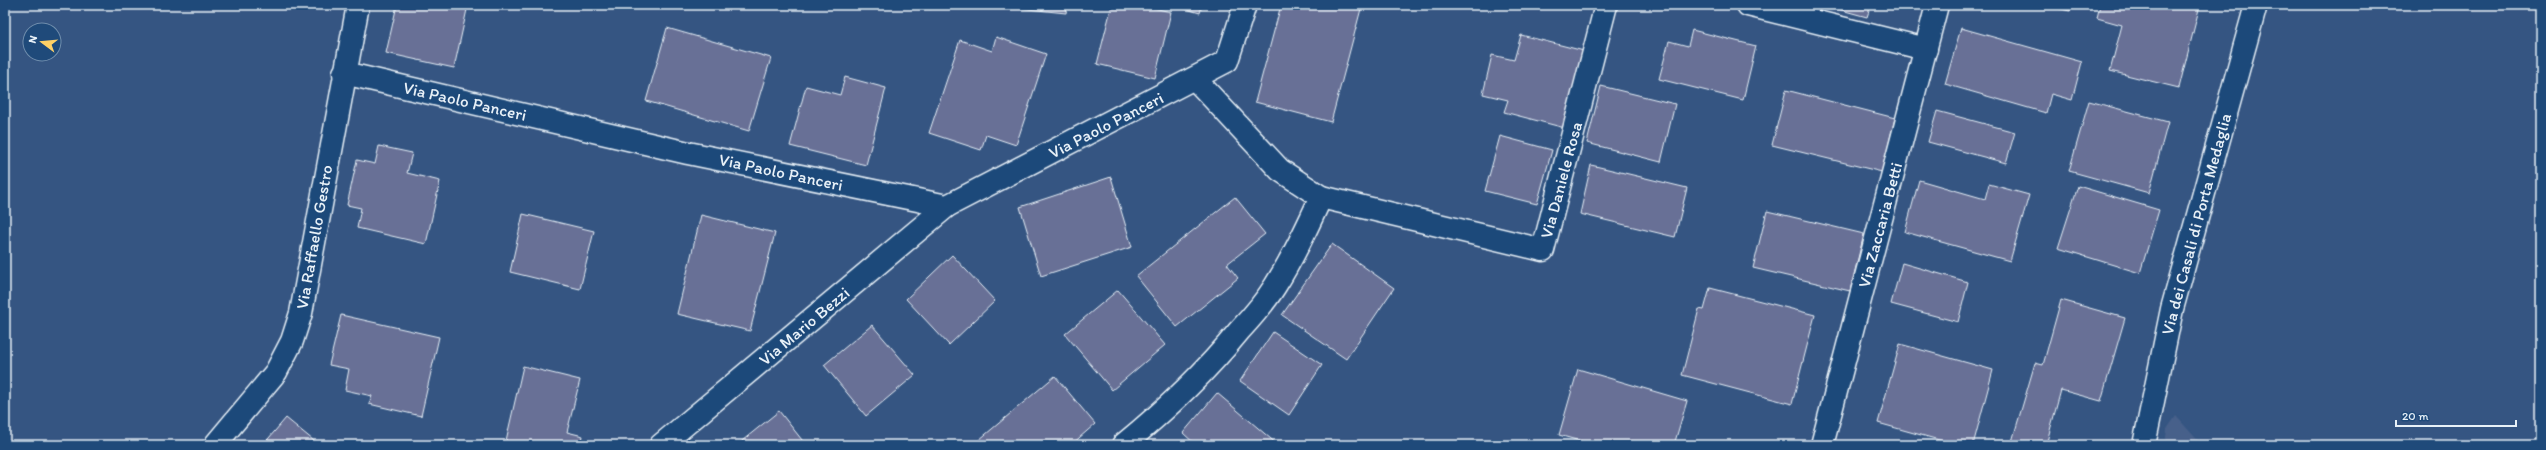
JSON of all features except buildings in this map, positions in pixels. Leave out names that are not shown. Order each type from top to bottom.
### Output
[{"type":"street","name":"Via Raffaello Gestro","points":[[215,445],[276,372],[292,341],[301,312],[344,73],[358,5]]},
{"type":"street","name":"Via Paolo Panceri","points":[[344,73],[688,153],[946,206],[1195,80],[1227,61],[1244,5]]},
{"type":"street","name":"Via Daniele Rosa","points":[[1321,197],[1543,250],[1606,5]]},
{"type":"street","points":[[1748,5],[1926,49]]},
{"type":"street","name":"Via Zaccaria Betti","points":[[1822,445],[1937,5]]},
{"type":"street","name":"Via dei Casali di Porta Medaglia","points":[[2144,445],[2172,309],[2256,5]]},
{"type":"street","points":[[1123,445],[1164,412],[1208,369],[1246,323],[1274,287],[1299,246],[1321,197],[1280,170],[1195,80]]},
{"type":"street","name":"Via Mario Bezzi","points":[[661,445],[946,206]]},
{"type":"shaded area","points":[[2176,416],[2202,445],[2165,445],[2167,429]]}]
